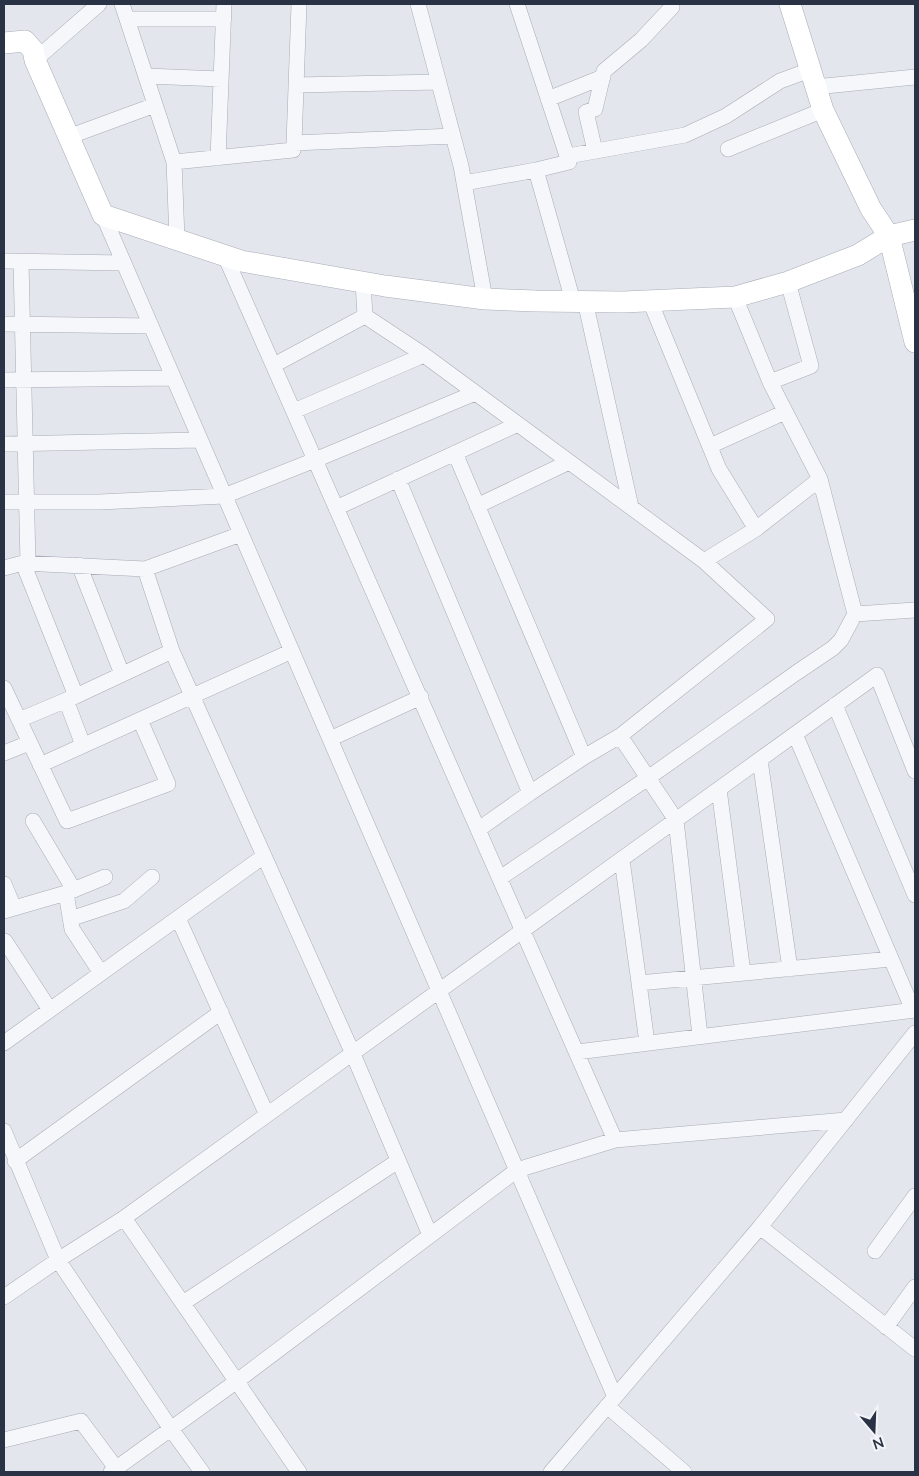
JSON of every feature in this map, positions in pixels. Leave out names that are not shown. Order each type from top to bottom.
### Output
[{"type":"street","points":[[35,60],[99,4]]},
{"type":"street","points":[[122,4],[174,162],[177,240]]},
{"type":"street","points":[[174,162],[293,150],[299,4]]},
{"type":"street","points":[[418,4],[464,183],[485,299]]},
{"type":"street","points":[[464,183],[570,162],[516,4]]},
{"type":"street","points":[[594,151],[586,112],[595,110],[604,71],[641,40],[672,7],[671,4]]},
{"type":"street","points":[[790,4],[823,110],[871,208],[889,236],[915,342]]},
{"type":"street","points":[[127,18],[224,11],[218,158]]},
{"type":"street","points":[[4,43],[25,41],[33,50],[35,60],[68,138],[517,1170],[611,1402],[684,1472]]},
{"type":"street","points":[[146,76],[221,79]]},
{"type":"street","points":[[548,99],[603,76]]},
{"type":"street","points":[[568,156],[685,135],[726,116],[780,81],[812,78],[915,77]]},
{"type":"street","points":[[296,85],[439,82]]},
{"type":"street","points":[[68,138],[155,105]]},
{"type":"street","points":[[728,149],[823,110]]},
{"type":"street","points":[[294,143],[453,136]]},
{"type":"street","points":[[536,170],[579,301],[631,507]]},
{"type":"street","points":[[103,215],[241,261],[363,282],[485,299],[579,301],[735,297],[788,282],[858,255],[889,236],[915,230]]},
{"type":"street","points":[[225,256],[615,1140]]},
{"type":"street","points":[[4,261],[124,263]]},
{"type":"street","points":[[21,262],[25,380],[25,564],[71,698],[83,745]]},
{"type":"street","points":[[363,282],[365,316]]},
{"type":"street","points":[[770,382],[811,366],[788,282]]},
{"type":"street","points":[[500,878],[648,778],[836,646],[855,614],[820,479],[770,382],[735,297]]},
{"type":"street","points":[[650,300],[719,469],[756,529]]},
{"type":"street","points":[[274,365],[365,316]]},
{"type":"street","points":[[365,316],[424,355],[704,560],[768,618],[620,736],[584,757],[479,829]]},
{"type":"street","points":[[4,324],[151,326]]},
{"type":"street","points":[[294,411],[424,355]]},
{"type":"street","points":[[4,380],[174,378]]},
{"type":"street","points":[[4,502],[100,502],[224,496],[475,393]]},
{"type":"street","points":[[710,446],[785,412]]},
{"type":"street","points":[[336,508],[518,424]]},
{"type":"street","points":[[4,444],[200,440]]},
{"type":"street","points":[[455,453],[584,757]]},
{"type":"street","points":[[477,506],[569,462]]},
{"type":"street","points":[[398,479],[530,793]]},
{"type":"street","points":[[704,560],[756,529],[820,479]]},
{"type":"street","points":[[4,568],[25,564],[144,569],[241,534]]},
{"type":"street","points":[[79,565],[122,674]]},
{"type":"street","points":[[144,569],[172,651],[353,1054],[430,1236]]},
{"type":"street","points":[[855,614],[915,610]]},
{"type":"street","points":[[19,720],[172,651]]},
{"type":"street","points":[[40,764],[292,651]]},
{"type":"street","points":[[4,1297],[124,1218],[877,675],[915,772]]},
{"type":"street","points":[[4,688],[8,707],[19,720],[67,822],[168,784],[140,720]]},
{"type":"street","points":[[330,739],[420,698]]},
{"type":"street","points":[[835,705],[915,895]]},
{"type":"street","points":[[576,1052],[914,1010],[795,734]]},
{"type":"street","points":[[620,736],[676,820],[700,1036]]},
{"type":"street","points":[[4,753],[29,743]]},
{"type":"street","points":[[760,760],[790,969]]},
{"type":"street","points":[[719,789],[743,973]]},
{"type":"street","points":[[33,822],[70,892],[72,929],[101,973]]},
{"type":"street","points":[[4,1043],[264,856]]},
{"type":"street","points":[[622,860],[647,1043]]},
{"type":"street","points":[[4,884],[9,909],[70,892],[105,877]]},
{"type":"street","points":[[70,919],[124,901],[152,878]]},
{"type":"street","points":[[178,918],[267,1115]]},
{"type":"street","points":[[6,941],[50,1010]]},
{"type":"street","points":[[639,983],[891,959]]},
{"type":"street","points":[[15,1161],[221,1012]]},
{"type":"street","points":[[550,1472],[760,1227],[915,1033]]},
{"type":"street","points":[[4,1440],[80,1421],[114,1470],[237,1381],[517,1170],[615,1140],[846,1120]]},
{"type":"street","points":[[4,1131],[58,1260],[202,1472]]},
{"type":"street","points":[[183,1303],[398,1161]]},
{"type":"street","points":[[875,1250],[915,1196]]},
{"type":"street","points":[[124,1218],[300,1472]]},
{"type":"street","points":[[760,1227],[915,1349]]},
{"type":"street","points":[[886,1327],[915,1287]]}]
